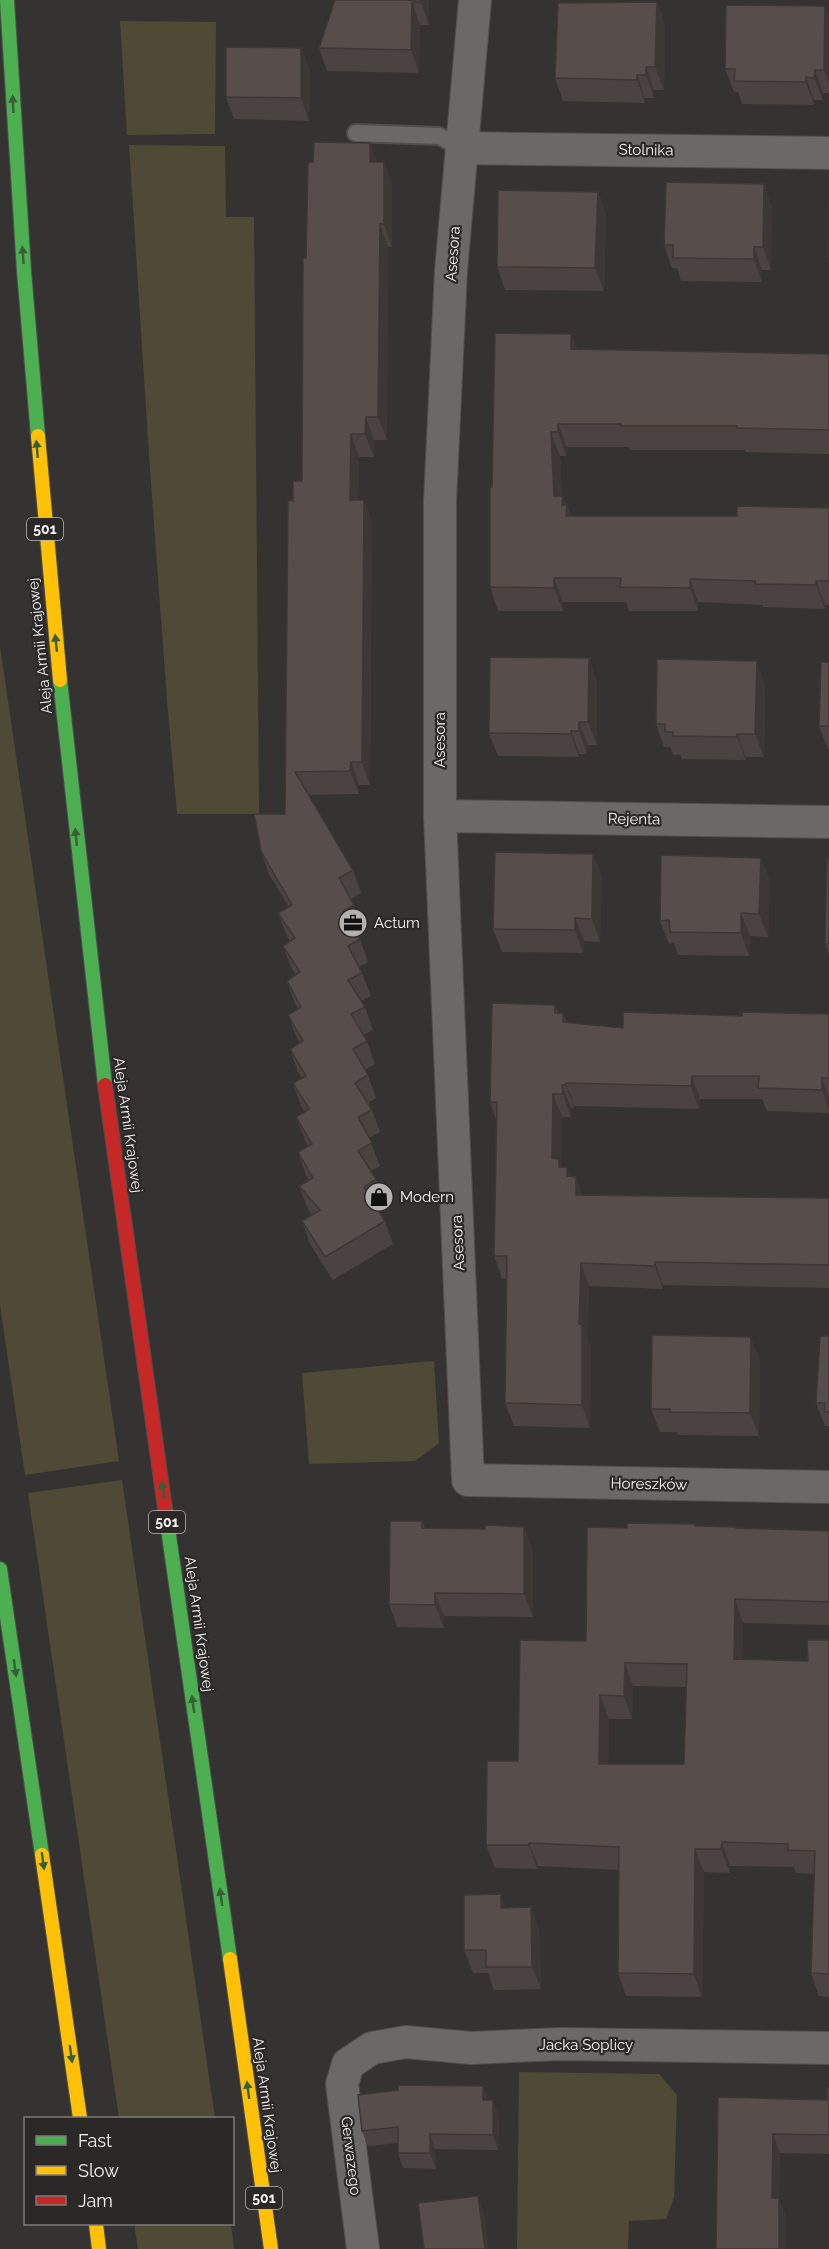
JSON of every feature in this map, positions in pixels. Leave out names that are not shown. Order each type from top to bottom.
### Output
[{"type":"main road","name":"Aleja Armii Krajowej","points":[[8,0],[16,163],[37,450],[82,896],[104,1081],[271,2249]]},
{"type":"main road","points":[[0,1569],[80,2117]]},
{"type":"main road","points":[[96,2225],[99,2249]]},
{"type":"street","name":"Asesora","points":[[468,1480],[440,816],[440,501],[451,271],[475,0]]},
{"type":"street","name":"Stolnika","points":[[462,148],[829,153]]},
{"type":"street","name":"Rejenta","points":[[440,816],[829,822]]},
{"type":"street","name":"Horeszków","points":[[468,1480],[829,1487]]},
{"type":"street","name":"Jacka Soplicy","points":[[348,2064],[372,2048],[406,2042],[471,2048],[561,2044],[829,2048]]},
{"type":"street","name":"Gerwazego","points":[[348,2064],[342,2084],[363,2249]]},
{"type":"lane","points":[[356,133],[439,136],[462,148]]},
{"type":"shaded area","points":[[120,21],[216,22],[215,134],[127,135]]},
{"type":"shaded area","points":[[129,145],[225,146],[226,217],[254,217],[259,814],[177,814],[149,455]]},
{"type":"shaded area","points":[[0,646],[119,1461],[25,1475],[0,1305]]},
{"type":"shaded area","points":[[434,1361],[439,1443],[415,1461],[309,1464],[302,1373]]},
{"type":"shaded area","points":[[122,1480],[215,2117],[119,2117],[28,1493]]},
{"type":"shaded area","points":[[519,2072],[659,2074],[677,2095],[674,2197],[666,2219],[629,2221],[628,2249],[517,2249]]},
{"type":"shaded area","points":[[134,2225],[231,2225],[234,2249],[138,2249]]},
{"type":"building","points":[[335,0],[421,0],[421,2],[412,2],[411,50],[319,48]]},
{"type":"building","points":[[657,2],[655,67],[646,67],[646,75],[637,75],[637,80],[555,78],[558,3]]},
{"type":"building","points":[[726,5],[825,6],[824,70],[815,70],[814,78],[806,77],[806,82],[734,81],[735,69],[725,69]]},
{"type":"building","points":[[226,47],[301,48],[301,98],[226,97]]},
{"type":"building","points":[[314,142],[370,143],[370,162],[384,162],[384,224],[380,224],[378,417],[366,417],[365,434],[351,434],[350,500],[364,500],[362,762],[351,762],[350,771],[295,772],[353,870],[339,878],[354,905],[343,912],[360,939],[348,946],[362,973],[348,980],[365,1007],[351,1014],[367,1041],[353,1049],[368,1075],[355,1083],[372,1110],[358,1117],[372,1143],[358,1151],[376,1179],[364,1187],[385,1221],[325,1257],[302,1221],[320,1210],[299,1186],[313,1178],[298,1152],[312,1144],[296,1117],[309,1109],[293,1083],[306,1076],[290,1049],[303,1041],[288,1015],[301,1007],[287,981],[300,972],[283,946],[295,938],[278,913],[292,905],[261,851],[254,814],[285,814],[288,500],[293,501],[293,481],[302,481],[303,258],[306,258],[308,162],[313,162]]},
{"type":"building","points":[[666,182],[764,184],[763,247],[754,247],[754,259],[673,258],[673,245],[664,245]]},
{"type":"building","points":[[498,190],[598,192],[595,268],[497,267]]},
{"type":"building","points":[[829,199],[829,262],[828,262]]},
{"type":"building","points":[[495,333],[571,334],[571,349],[829,354],[829,430],[737,428],[737,426],[558,424],[558,432],[551,432],[554,496],[563,496],[562,505],[567,505],[566,516],[737,516],[737,506],[829,508],[829,581],[816,581],[816,585],[755,584],[755,581],[690,579],[690,588],[620,587],[621,578],[554,578],[554,588],[490,587],[490,487],[492,487]]},
{"type":"building","points":[[490,657],[589,658],[588,722],[579,722],[579,731],[571,731],[571,734],[489,733]]},
{"type":"building","points":[[657,659],[757,661],[755,734],[737,734],[737,737],[673,736],[673,732],[665,732],[665,724],[656,724]]},
{"type":"building","points":[[821,662],[829,662],[829,726],[819,726]]},
{"type":"building","points":[[495,852],[593,854],[592,919],[575,918],[575,930],[493,929]]},
{"type":"building","points":[[661,855],[761,858],[759,914],[741,913],[741,933],[670,932],[669,920],[660,921]]},
{"type":"building","points":[[827,858],[829,858],[829,944],[825,944]]},
{"type":"building","points":[[492,1003],[555,1005],[555,1013],[563,1013],[563,1022],[623,1028],[623,1012],[742,1016],[742,1012],[829,1014],[829,1078],[822,1078],[822,1090],[758,1088],[759,1076],[692,1076],[691,1086],[566,1083],[562,1085],[563,1094],[553,1094],[552,1158],[559,1159],[559,1167],[567,1167],[567,1176],[576,1177],[576,1195],[829,1198],[829,1265],[655,1262],[655,1266],[581,1263],[579,1324],[582,1324],[582,1405],[505,1403],[507,1256],[494,1256],[497,1102],[490,1102]]},
{"type":"building","points":[[652,1335],[751,1337],[750,1413],[670,1412],[670,1409],[651,1409]]},
{"type":"building","points":[[820,1336],[829,1336],[829,1412],[825,1412],[825,1403],[816,1403]]},
{"type":"building","points":[[390,1521],[422,1521],[422,1528],[485,1529],[485,1525],[524,1527],[524,1594],[435,1593],[435,1605],[389,1604]]},
{"type":"building","points":[[627,1523],[695,1524],[695,1526],[829,1531],[829,1602],[735,1599],[734,1659],[808,1661],[807,1640],[829,1640],[829,1974],[811,1973],[815,1851],[788,1850],[788,1844],[722,1842],[721,1849],[695,1849],[694,1974],[618,1973],[619,1847],[529,1843],[529,1845],[486,1845],[487,1761],[518,1761],[520,1640],[586,1641],[587,1527],[627,1528]],"holes":[[[625,1663],[687,1664],[684,1764],[599,1764],[600,1695],[624,1696]]]},
{"type":"building","points":[[501,1894],[501,1908],[531,1907],[532,1967],[486,1967],[486,1950],[464,1950],[464,1895]]},
{"type":"building","points":[[398,2085],[483,2086],[483,2100],[493,2100],[493,2135],[430,2134],[430,2153],[398,2153],[398,2127],[362,2131],[358,2095],[398,2090]]},
{"type":"building","points":[[827,2087],[829,2087],[829,2135],[773,2134],[772,2198],[779,2198],[779,2249],[716,2249],[718,2097],[827,2100]]},
{"type":"building","points":[[478,2196],[485,2249],[424,2249],[418,2203]]},
{"type":"traffic: fast","points":[[7,0],[24,271],[38,436]]},
{"type":"traffic: fast","points":[[60,680],[105,1085]]},
{"type":"traffic: fast","points":[[165,1508],[230,1959]]},
{"type":"traffic: fast","points":[[0,1569],[42,1855]]},
{"type":"traffic: slow","points":[[38,436],[60,680]]},
{"type":"traffic: slow","points":[[42,1855],[80,2117]]},
{"type":"traffic: slow","points":[[230,1959],[271,2249]]},
{"type":"traffic: slow","points":[[96,2225],[99,2249]]},
{"type":"traffic: jam","points":[[105,1085],[165,1508]]},
{"type":"place","name":"Actum","points":[[353,923]]},
{"type":"place","name":"Modern","points":[[379,1197]]}]
